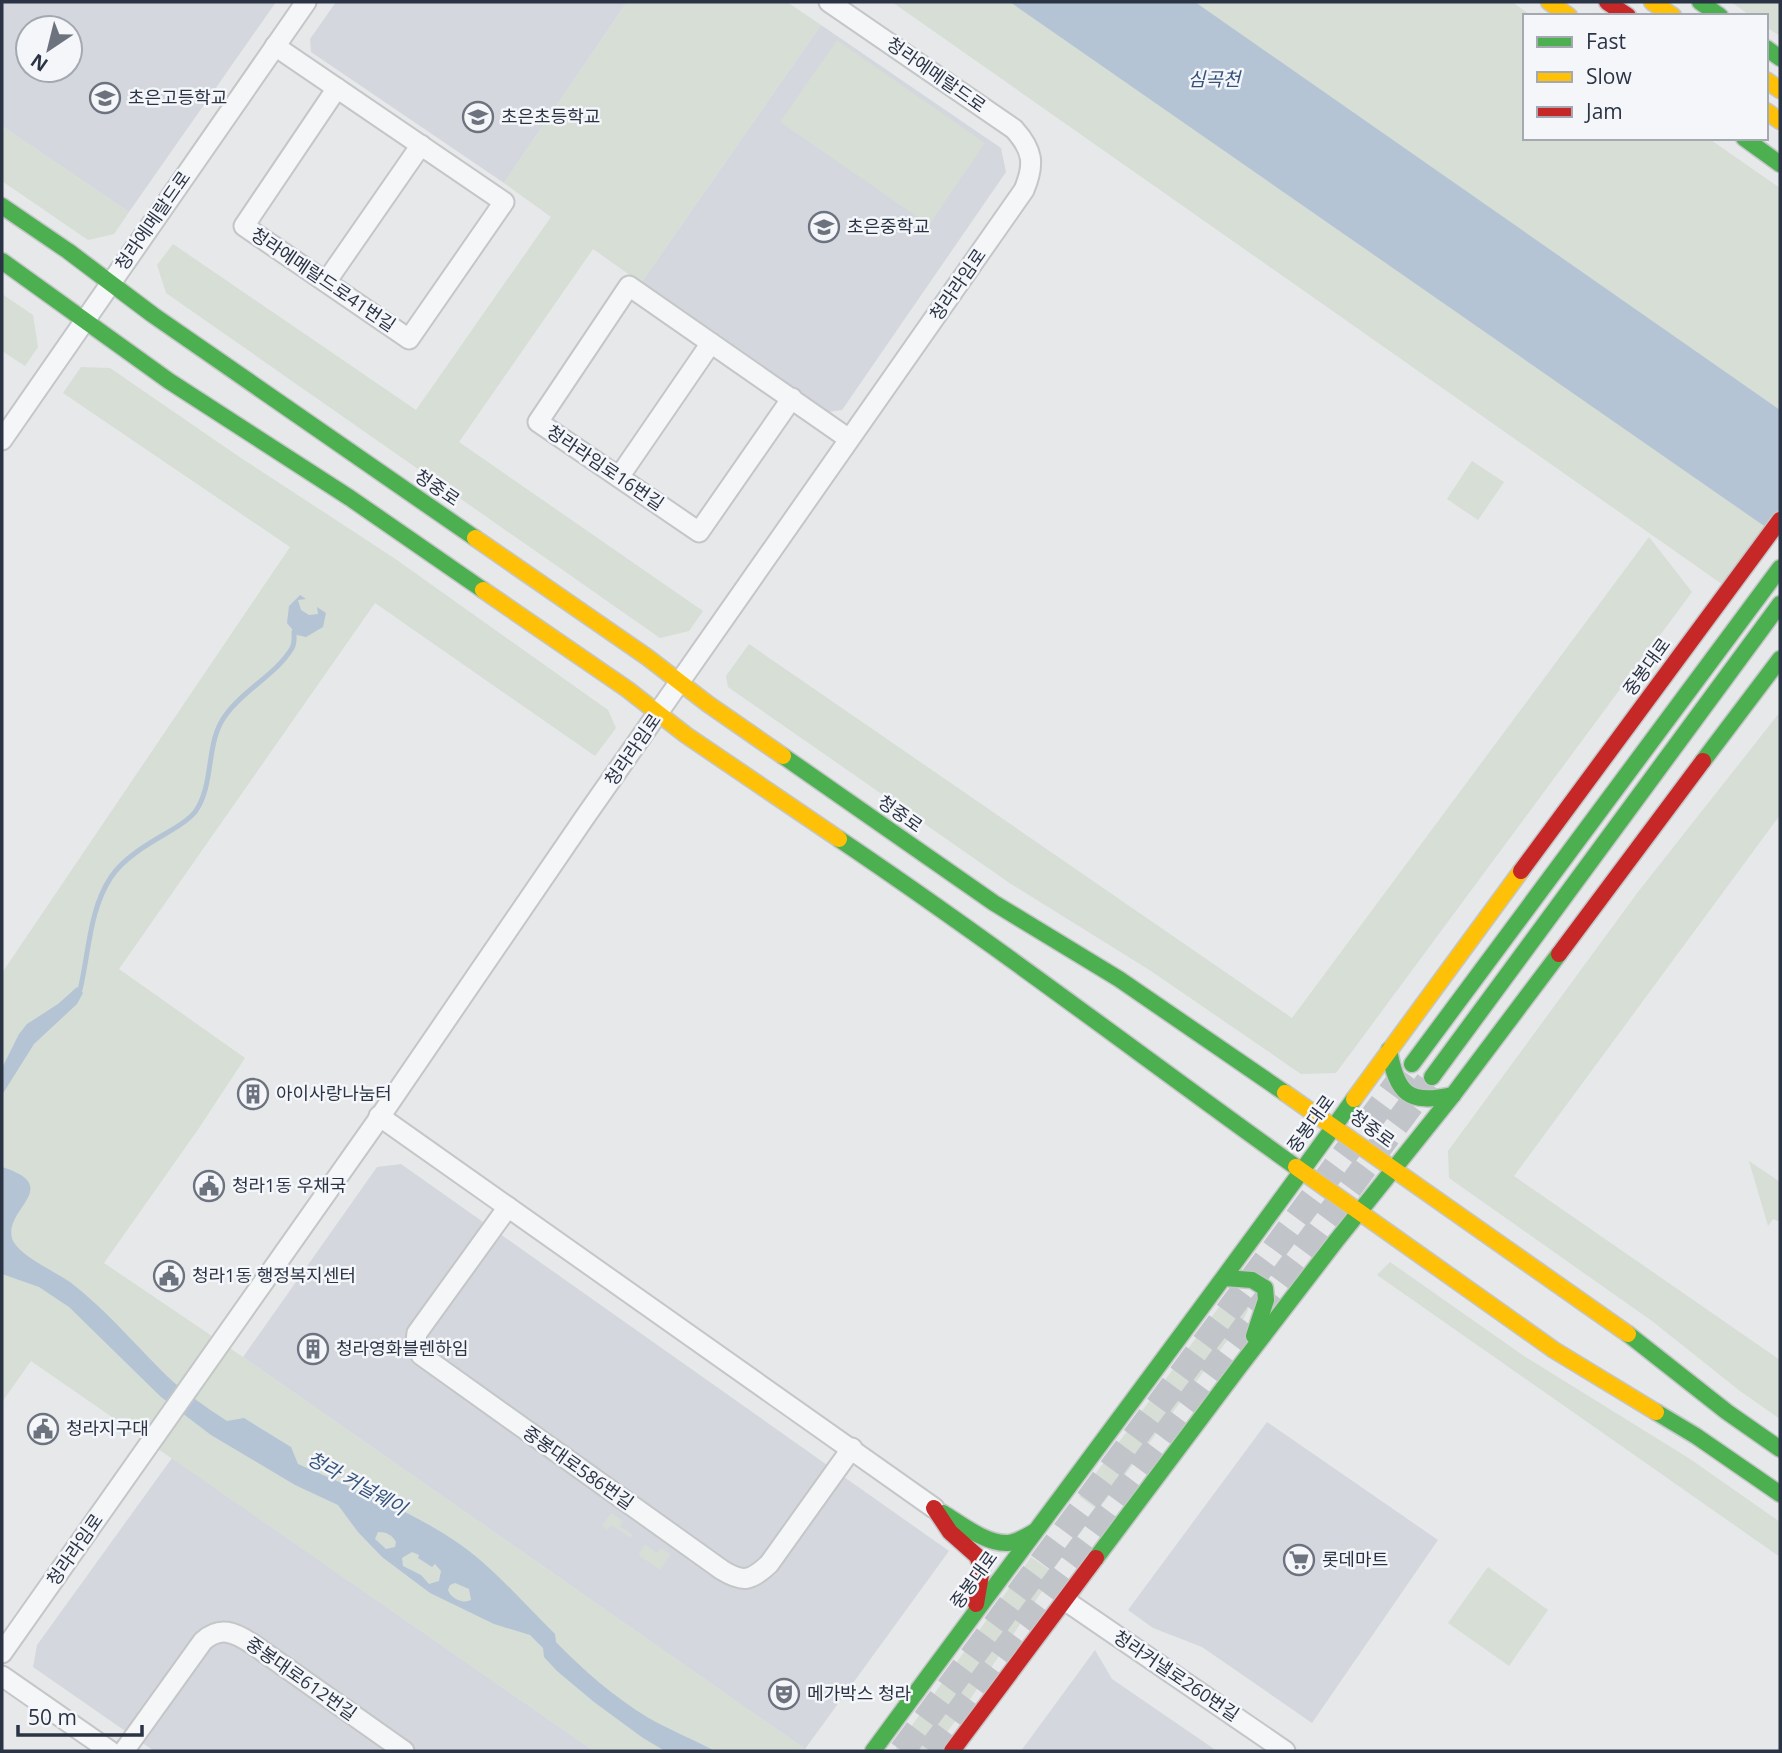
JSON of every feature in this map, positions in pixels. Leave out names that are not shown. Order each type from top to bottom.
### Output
[{"type":"main road","points":[[1549,2],[1566,14]]},
{"type":"main road","points":[[1607,2],[1625,14]]},
{"type":"main road","points":[[1653,2],[1670,14]]},
{"type":"main road","points":[[1700,2],[1717,14]]},
{"type":"main road","points":[[1747,140],[1780,164]]},
{"type":"main road","name":"청중로","points":[[2,206],[68,251],[109,284],[647,657],[994,903],[1119,979],[1334,1126],[1633,1338],[1727,1412],[1780,1449]]},
{"type":"main road","points":[[2,261],[169,381],[362,505],[660,713],[686,735],[915,890],[1138,1054],[1581,1369],[1696,1436],[1780,1494]]},
{"type":"main road","name":"중봉대로","points":[[873,1751],[1225,1278],[1389,1050],[1780,520]]},
{"type":"main road","points":[[1412,1064],[1780,568]]},
{"type":"main road","points":[[1432,1077],[1775,610]]},
{"type":"main road","points":[[952,1751],[1240,1366],[1453,1095],[1780,660]]},
{"type":"main road","points":[[1389,1050],[1392,1075],[1397,1086],[1408,1095],[1416,1099],[1435,1100],[1453,1095]]},
{"type":"main road","points":[[1225,1278],[1252,1280],[1265,1288],[1266,1300],[1259,1325],[1240,1366]]},
{"type":"main road","points":[[934,1508],[1006,1543],[1034,1532]]},
{"type":"main road","points":[[934,1508],[950,1532],[977,1556],[982,1569],[973,1614]]},
{"type":"street","name":"청라에메랄드로","points":[[2,440],[306,2]]},
{"type":"street","name":"청라에메랄드로","points":[[829,2],[1014,129],[1026,143],[1030,158]]},
{"type":"street","name":"청라에메랄드로41번길","points":[[275,46],[337,88],[421,145],[504,202],[409,339],[244,226],[337,88]]},
{"type":"street","points":[[326,282],[421,145]]},
{"type":"street","name":"청라라임로","points":[[2,1653],[1024,190],[1032,171],[1030,158]]},
{"type":"street","name":"청라라임로16번길","points":[[792,398],[699,532],[538,422],[629,286],[792,398],[849,439]]},
{"type":"street","points":[[619,477],[711,343]]},
{"type":"street","points":[[379,1116],[934,1508]]},
{"type":"street","name":"중봉대로586번길","points":[[508,1207],[417,1333],[416,1341],[421,1355],[722,1570],[735,1578],[757,1576],[769,1564],[852,1448]]},
{"type":"street","name":"청라커낼로260번길","points":[[1066,1601],[1286,1751]]},
{"type":"street","name":"중봉대로612번길","points":[[124,1751],[196,1649],[210,1635],[222,1631],[233,1632],[251,1643],[404,1751]]},
{"type":"street","points":[[2,1676],[110,1751]]},
{"type":"shaded area","name":"초은고등학교","points":[[2,2],[276,2],[129,212],[2,126]]},
{"type":"shaded area","name":"초은초등학교","points":[[336,2],[627,2],[504,183],[311,52],[310,39]]},
{"type":"shaded area","points":[[627,2],[787,2],[821,25],[641,283],[593,249],[459,442],[703,611],[689,631],[660,638],[166,293],[157,265],[173,244],[416,410],[551,217],[504,183]]},
{"type":"shaded area","points":[[892,2],[1512,2],[1529,14],[1523,14],[1523,140],[1711,140],[1780,188],[1780,503],[1729,589]]},
{"type":"shaded area","points":[[1731,2],[1780,2],[1780,36],[1768,28],[1768,14],[1748,14]]},
{"type":"shaded area","name":"초은중학교","points":[[821,25],[1001,148],[1006,172],[842,410],[828,412],[641,283]]},
{"type":"shaded area","points":[[837,40],[985,143],[929,225],[780,122]]},
{"type":"shaded area","points":[[2,126],[129,212],[114,234],[88,240],[2,181]]},
{"type":"shaded area","points":[[2,294],[33,315],[38,347],[25,366],[2,351]]},
{"type":"shaded area","points":[[81,367],[110,368],[394,558],[608,710],[616,728],[595,756],[375,603],[119,969],[245,1058],[104,1263],[808,1751],[594,1751],[31,1361],[2,1402],[2,973],[290,547],[63,393]]},
{"type":"shaded area","points":[[1472,461],[1504,482],[1478,520],[1447,499]]},
{"type":"shaded area","points":[[1649,537],[1692,592],[1336,1073],[1301,1074],[1151,971],[1011,884],[728,687],[726,676],[749,644],[1292,1018]]},
{"type":"shaded area","points":[[1780,712],[1780,815],[1514,1176],[1780,1360],[1780,1419],[1652,1321],[1449,1178],[1448,1151],[1638,892]]},
{"type":"shaded area","points":[[1749,1161],[1780,1182],[1780,1222],[1773,1219],[1768,1226]]},
{"type":"shaded area","points":[[401,1164],[949,1551],[805,1749],[243,1357],[377,1167]]},
{"type":"shaded area","points":[[1390,1262],[1524,1356],[1690,1459],[1780,1522],[1780,1557],[1377,1275]]},
{"type":"shaded area","points":[[1235,1294],[1246,1299],[1248,1310],[1243,1320],[1098,1510],[1079,1496],[1228,1295]]},
{"type":"shaded area","name":"롯데마트","points":[[1267,1422],[1438,1540],[1312,1723],[1202,1647],[1153,1628],[1128,1610]]},
{"type":"shaded area","points":[[172,1458],[594,1751],[154,1751],[33,1667],[37,1645]]},
{"type":"shaded area","points":[[611,1513],[623,1521],[620,1526],[633,1535],[631,1538],[611,1525],[607,1530],[602,1526]]},
{"type":"shaded area","points":[[645,1544],[657,1553],[661,1548],[671,1554],[660,1570],[638,1555]]},
{"type":"shaded area","points":[[1031,1557],[1054,1573],[957,1719],[932,1751],[894,1751]]},
{"type":"shaded area","points":[[1488,1567],[1548,1610],[1509,1666],[1448,1623]]},
{"type":"shaded area","points":[[1095,1650],[1112,1679],[1217,1751],[1021,1751]]},
{"type":"water","name":"심곡천","points":[[1010,2],[1195,2],[1780,410],[1780,537]]},
{"type":"water","points":[[300,595],[306,599],[298,600],[301,610],[309,615],[318,614],[317,607],[326,613],[323,627],[306,637],[297,635],[287,623],[289,606]]},
{"type":"water","points":[[77,987],[83,993],[77,1004],[34,1044],[2,1095],[2,1068],[19,1034],[27,1024],[58,1004]]},
{"type":"water","points":[[2,1167],[20,1175],[29,1183],[27,1200],[11,1230],[17,1247],[82,1292],[183,1390],[227,1421],[244,1418],[291,1447],[298,1464],[361,1491],[442,1532],[487,1566],[555,1634],[556,1642],[599,1682],[647,1717],[715,1751],[665,1751],[643,1738],[557,1671],[544,1657],[543,1648],[530,1635],[494,1624],[430,1593],[382,1557],[358,1532],[338,1505],[295,1485],[211,1435],[161,1397],[69,1307],[39,1287],[2,1274]],"holes":[[[378,1532],[391,1536],[396,1542],[395,1547],[386,1549],[375,1539]],[[412,1552],[432,1567],[435,1564],[441,1571],[439,1581],[429,1584],[421,1575],[403,1566],[402,1558]],[[455,1583],[469,1589],[471,1600],[461,1601],[454,1598],[448,1590],[450,1585]]]},
{"type":"waterway","points":[[80,990],[98,903],[111,877],[135,853],[195,812],[205,789],[215,738],[225,716],[285,658],[293,646],[294,632]]},
{"type":"tunnel","points":[[902,1751],[1411,1065]]},
{"type":"tunnel","points":[[930,1751],[1428,1082]]},
{"type":"traffic: fast","points":[[1700,2],[1717,14]]},
{"type":"traffic: fast","points":[[1768,49],[1780,58]]},
{"type":"traffic: fast","points":[[1747,140],[1780,164]]},
{"type":"traffic: fast","points":[[2,206],[68,251],[153,315],[475,538]]},
{"type":"traffic: fast","points":[[2,261],[169,381],[350,498],[483,590]]},
{"type":"traffic: fast","points":[[1412,1064],[1780,568]]},
{"type":"traffic: fast","points":[[1432,1077],[1780,604]]},
{"type":"traffic: fast","points":[[1703,761],[1780,659]]},
{"type":"traffic: fast","points":[[783,756],[994,903],[1119,979],[1285,1093]]},
{"type":"traffic: fast","points":[[839,839],[1012,960],[1296,1167]]},
{"type":"traffic: fast","points":[[1096,1558],[1240,1366],[1453,1095],[1559,954]]},
{"type":"traffic: fast","points":[[1389,1050],[1396,1077],[1407,1093],[1425,1098],[1453,1095]]},
{"type":"traffic: fast","points":[[873,1751],[1354,1099]]},
{"type":"traffic: fast","points":[[1225,1278],[1252,1280],[1265,1288],[1266,1300],[1254,1336]]},
{"type":"traffic: fast","points":[[1628,1334],[1727,1412],[1780,1449]]},
{"type":"traffic: fast","points":[[1656,1412],[1780,1494]]},
{"type":"traffic: fast","points":[[943,1513],[974,1532],[1000,1542],[1015,1541],[1034,1532]]},
{"type":"traffic: slow","points":[[1549,2],[1566,14]]},
{"type":"traffic: slow","points":[[1652,2],[1670,14]]},
{"type":"traffic: slow","points":[[1768,81],[1780,90]]},
{"type":"traffic: slow","points":[[1768,112],[1780,121]]},
{"type":"traffic: slow","points":[[475,538],[647,657],[783,756]]},
{"type":"traffic: slow","points":[[483,590],[627,689],[686,735],[839,839]]},
{"type":"traffic: slow","points":[[1354,1099],[1521,871]]},
{"type":"traffic: slow","points":[[1285,1093],[1628,1334]]},
{"type":"traffic: slow","points":[[1296,1167],[1554,1350],[1656,1412]]},
{"type":"traffic: jam","points":[[1607,2],[1625,14]]},
{"type":"traffic: jam","points":[[1521,871],[1780,520]]},
{"type":"traffic: jam","points":[[1559,954],[1703,761]]},
{"type":"traffic: jam","points":[[934,1508],[950,1532],[977,1556],[982,1569],[976,1604]]},
{"type":"traffic: jam","points":[[952,1751],[1096,1558]]},
{"type":"place","name":"초은고등학교","points":[[105,98]]},
{"type":"place","name":"초은초등학교","points":[[478,117]]},
{"type":"place","name":"초은중학교","points":[[824,227]]},
{"type":"place","name":"아이사랑나눔터","points":[[253,1094]]},
{"type":"place","name":"청라1동 우채국","points":[[209,1186]]},
{"type":"place","name":"청라1동 행정복지센터","points":[[169,1276]]},
{"type":"place","name":"청라영화블렌하임","points":[[313,1349]]},
{"type":"place","name":"청라지구대","points":[[43,1429]]},
{"type":"place","name":"롯데마트","points":[[1299,1560]]},
{"type":"place","name":"메가박스 청라","points":[[784,1694]]},
{"type":"water label","name":"청라 커널웨이","points":[[357,1483]]}]
